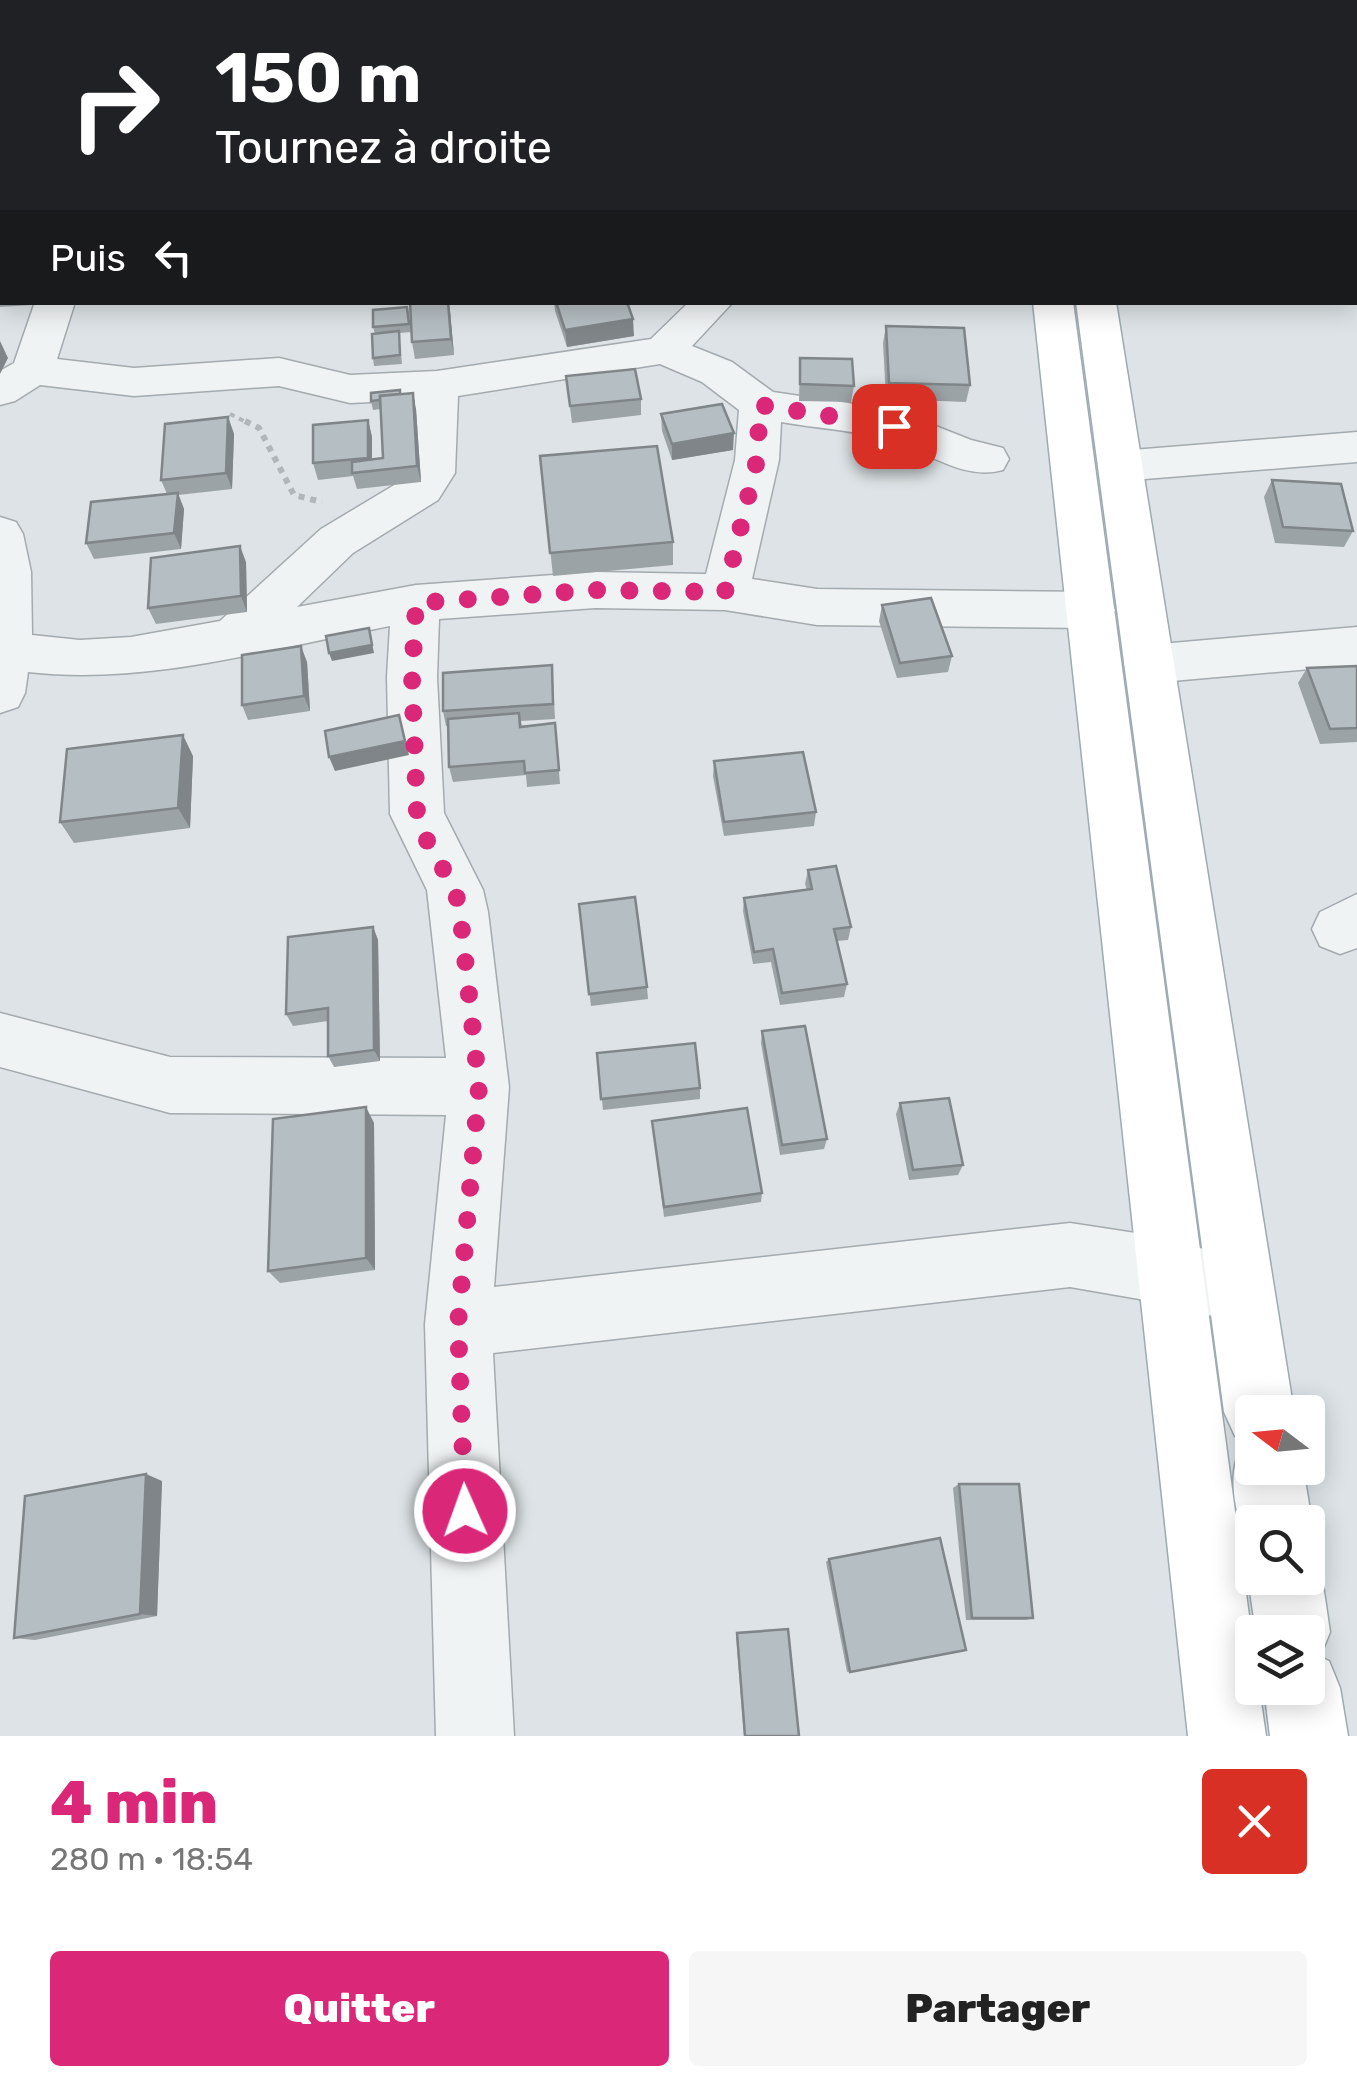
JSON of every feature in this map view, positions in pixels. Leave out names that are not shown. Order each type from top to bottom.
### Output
[{"type":"main road","points":[[1053,305],[1227,1736]]},
{"type":"main road","points":[[1096,305],[1257,1395]]},
{"type":"main road","points":[[1304,1705],[1309,1736]]},
{"type":"street","points":[[54,305],[16,380],[134,382],[279,372],[350,389],[437,385],[664,350],[716,372],[760,405],[894,426],[988,460]]},
{"type":"street","points":[[664,350],[709,305]]},
{"type":"street","points":[[236,636],[337,541],[422,489],[433,473],[437,385]]},
{"type":"street","points":[[725,592],[757,460],[760,405]]},
{"type":"street","points":[[1120,466],[1357,447]]},
{"type":"street","points":[[0,534],[6,556],[3,672],[131,656],[416,603],[595,590],[725,592],[816,606],[1090,610]]},
{"type":"street","points":[[416,603],[412,677],[417,814],[425,837],[455,890],[460,912],[479,1087],[458,1324],[475,1736]]},
{"type":"street","points":[[1149,664],[1357,646]]},
{"type":"street","points":[[0,1040],[170,1085],[479,1087]]},
{"type":"street","points":[[458,1324],[1070,1255],[1168,1272],[1241,1292]]},
{"type":"path","points":[[228,412],[259,428],[294,496],[325,502]]},
{"type":"building","points":[[410,305],[448,305],[451,339],[412,342]]},
{"type":"building","points":[[557,305],[628,305],[633,319],[565,330]]},
{"type":"building","points":[[407,307],[409,324],[373,327],[373,310]]},
{"type":"building","points":[[886,326],[964,328],[970,385],[889,383]]},
{"type":"building","points":[[399,331],[400,355],[373,358],[372,334]]},
{"type":"building","points":[[800,358],[852,359],[854,386],[800,384]]},
{"type":"building","points":[[635,369],[641,399],[570,406],[566,376]]},
{"type":"building","points":[[400,390],[400,394],[371,401],[371,393]]},
{"type":"building","points":[[413,393],[417,466],[352,473],[352,462],[383,458],[380,396]]},
{"type":"building","points":[[722,404],[734,433],[672,444],[661,414]]},
{"type":"building","points":[[228,417],[226,473],[161,480],[165,424]]},
{"type":"building","points":[[368,420],[368,458],[313,463],[313,425]]},
{"type":"building","points":[[657,446],[673,542],[550,553],[540,456]]},
{"type":"building","points":[[1272,480],[1341,484],[1353,531],[1283,527]]},
{"type":"building","points":[[178,493],[174,533],[86,543],[91,502]]},
{"type":"building","points":[[240,546],[241,596],[148,608],[151,558]]},
{"type":"building","points":[[931,598],[952,656],[900,663],[882,605]]},
{"type":"building","points":[[369,628],[372,645],[329,653],[326,636]]},
{"type":"building","points":[[301,646],[304,696],[242,705],[242,655]]},
{"type":"building","points":[[552,665],[553,704],[443,711],[443,673]]},
{"type":"building","points":[[1357,666],[1357,728],[1330,729],[1307,668]]},
{"type":"building","points":[[519,713],[520,727],[555,723],[559,770],[525,773],[524,761],[449,767],[448,719]]},
{"type":"building","points":[[399,715],[405,741],[329,757],[325,731]]},
{"type":"building","points":[[183,735],[178,808],[60,822],[67,749]]},
{"type":"building","points":[[803,752],[816,812],[724,822],[714,761]]},
{"type":"building","points":[[836,866],[851,927],[834,929],[847,984],[782,993],[773,949],[754,952],[744,898],[812,889],[808,870]]},
{"type":"building","points":[[635,897],[647,987],[589,994],[579,904]]},
{"type":"building","points":[[373,927],[374,1050],[328,1056],[328,1008],[286,1014],[288,937]]},
{"type":"building","points":[[805,1026],[827,1139],[782,1145],[762,1031]]},
{"type":"building","points":[[695,1043],[700,1088],[601,1099],[597,1053]]},
{"type":"building","points":[[949,1098],[963,1165],[913,1170],[900,1103]]},
{"type":"building","points":[[366,1107],[366,1258],[268,1271],[273,1119]]},
{"type":"building","points":[[747,1108],[762,1193],[664,1207],[652,1121]]},
{"type":"building","points":[[146,1474],[140,1614],[14,1638],[25,1496]]},
{"type":"building","points":[[959,1484],[1019,1484],[1033,1618],[972,1618]]},
{"type":"building","points":[[940,1538],[966,1650],[850,1672],[829,1559]]},
{"type":"building","points":[[788,1629],[799,1736],[745,1736],[737,1633]]},
{"type":"route","points":[[465,1511],[458,1324],[479,1087],[460,912],[455,890],[425,837],[417,814],[412,677],[416,603],[595,590],[725,592],[757,460],[762,432],[760,405],[894,426]]}]
